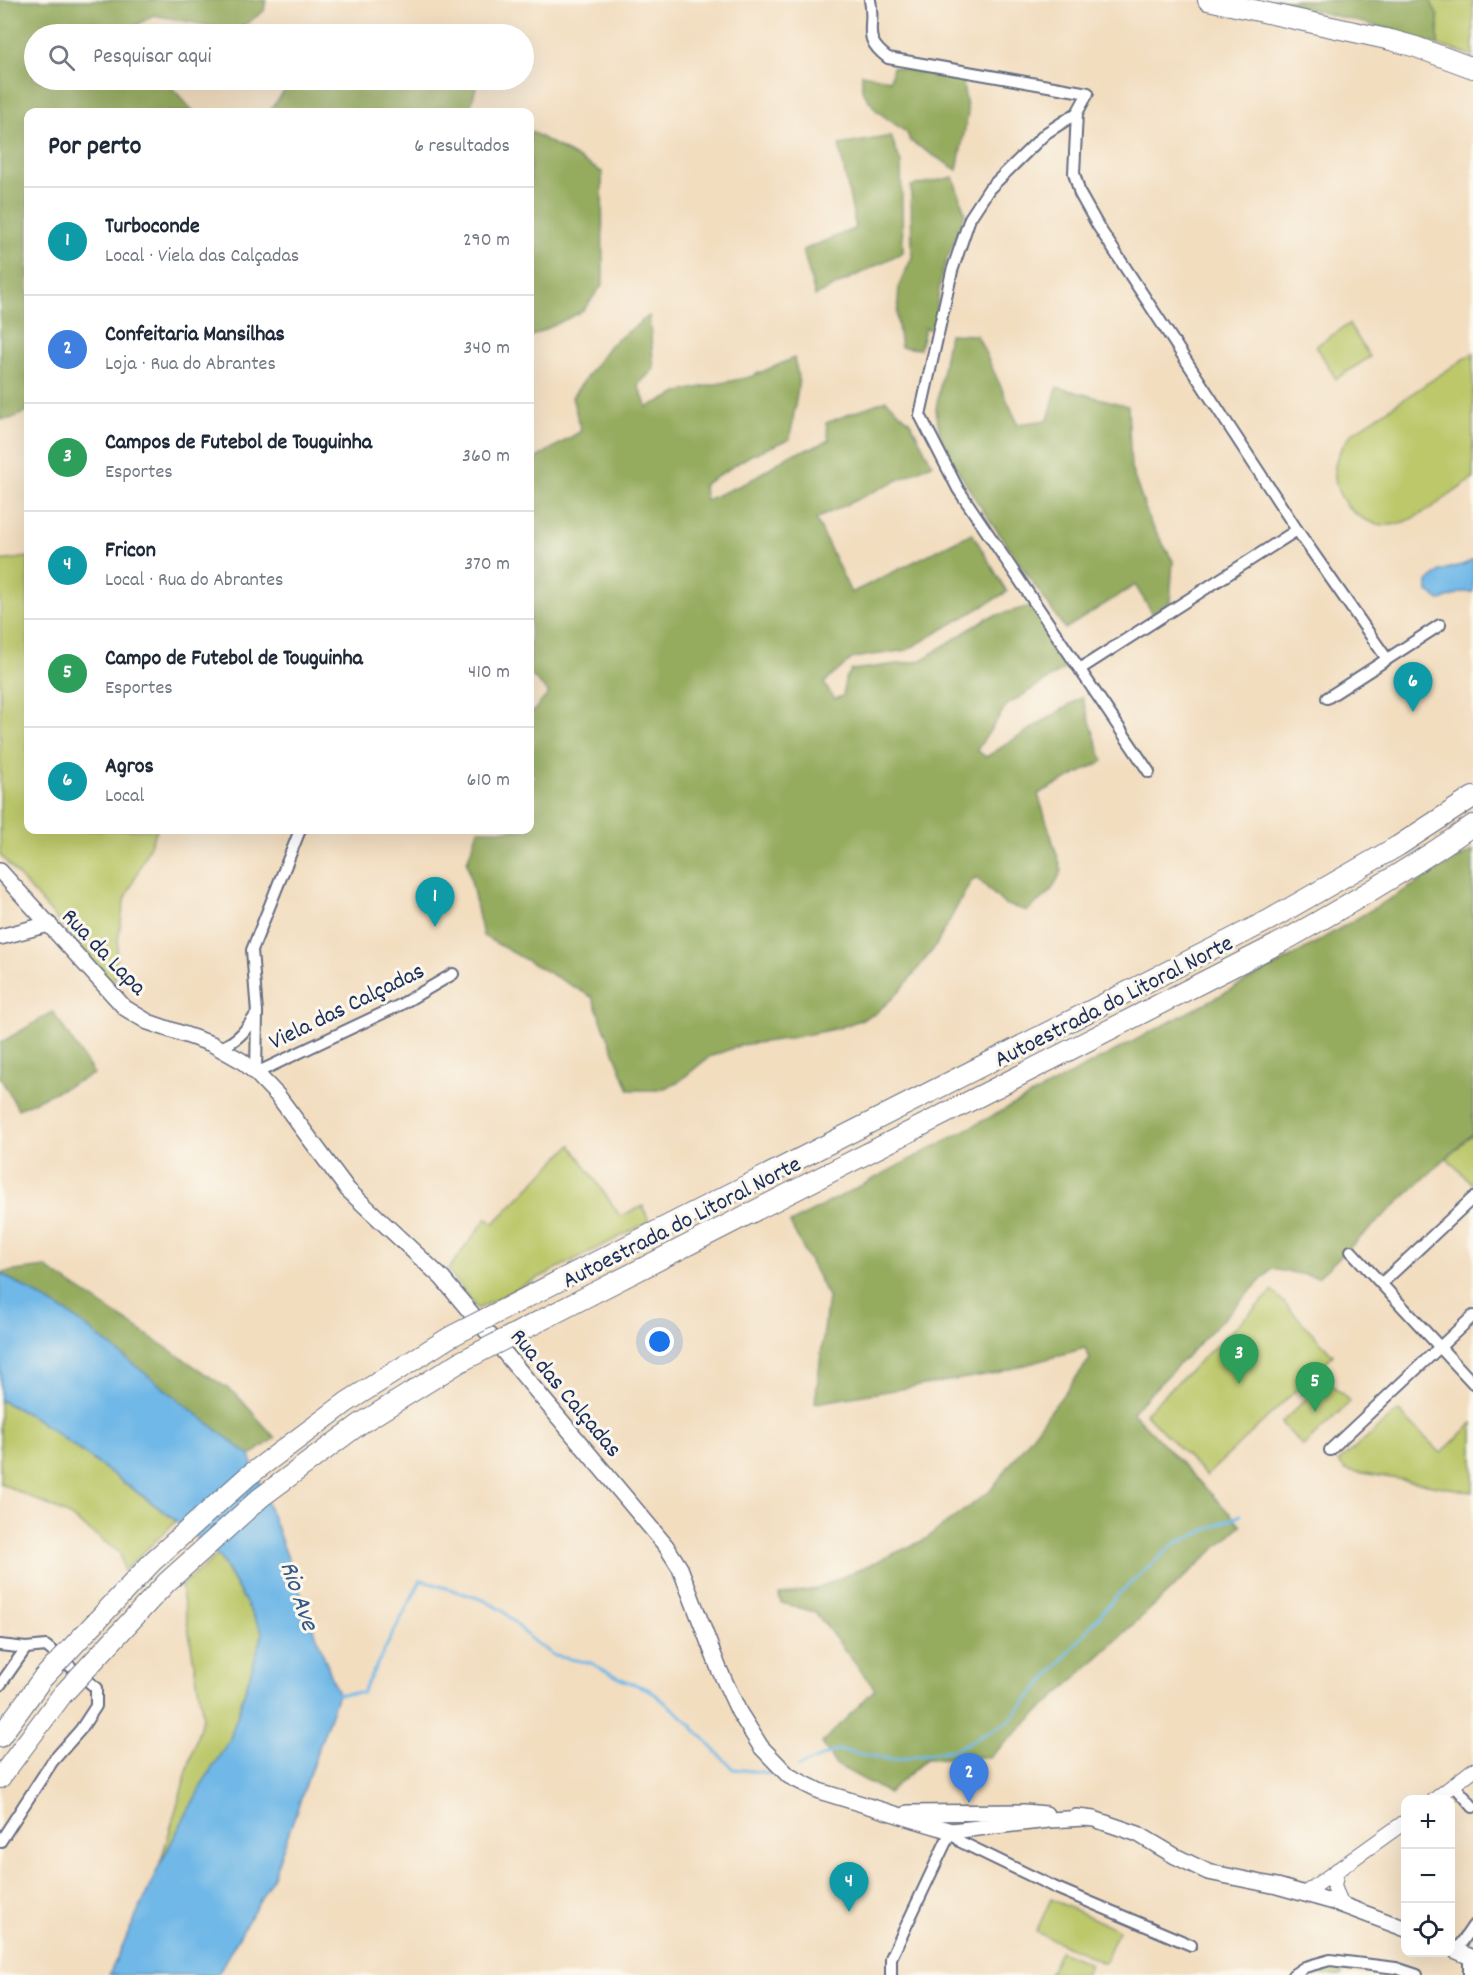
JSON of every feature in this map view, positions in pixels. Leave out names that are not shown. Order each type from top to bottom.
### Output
[{"type":"highway","points":[[1208,0],[1416,46],[1473,68]]},
{"type":"highway","name":"Autoestrada do Litoral Norte","points":[[0,1737],[42,1679],[153,1561],[248,1476],[347,1402],[450,1337],[1269,920],[1398,846],[1473,797]]},
{"type":"highway","name":"Autoestrada do Litoral Norte","points":[[0,1778],[63,1695],[166,1582],[260,1498],[360,1424],[450,1368],[1291,937],[1369,893],[1437,851],[1473,825]]},
{"type":"main road","name":"Rua da Lapa","points":[[0,871],[125,1008],[148,1022],[212,1044],[242,1061],[256,1073]]},
{"type":"main road","points":[[0,938],[49,924]]},
{"type":"main road","name":"Rua das Calçadas","points":[[256,1073],[278,1096],[348,1190],[442,1278],[666,1546],[680,1568],[719,1669],[739,1712],[761,1747],[789,1776],[819,1791],[951,1830]]},
{"type":"main road","points":[[952,1812],[951,1830],[1085,1818]]},
{"type":"main road","points":[[891,1814],[1024,1812],[1094,1819],[1138,1834],[1208,1872],[1341,1904],[1401,1927]]},
{"type":"street","points":[[874,3],[869,35],[876,50],[888,58],[1088,93],[1077,112],[1046,133],[989,189],[970,218],[952,271],[920,415],[958,489],[1149,772]]},
{"type":"street","points":[[1077,112],[1074,172],[1080,194],[1098,226],[1297,530],[1387,659]]},
{"type":"street","points":[[1080,669],[1297,530]]},
{"type":"street","points":[[1328,698],[1440,625]]},
{"type":"street","points":[[256,1073],[257,1012],[252,950],[298,834]]},
{"type":"street","name":"Viela das Calçadas","points":[[256,1073],[400,1005],[453,974]]},
{"type":"street","points":[[220,1048],[235,1042],[248,1028],[257,1012]]},
{"type":"street","points":[[1382,1283],[1473,1198]]},
{"type":"street","points":[[1351,1251],[1473,1383]]},
{"type":"street","points":[[1330,1450],[1473,1316]]},
{"type":"street","points":[[0,1645],[26,1648],[46,1646],[96,1688],[96,1706],[81,1729],[52,1762],[0,1842]]},
{"type":"street","points":[[0,1685],[26,1648]]},
{"type":"street","points":[[1441,1795],[1473,1770]]},
{"type":"street","points":[[1454,1785],[1473,1808]]},
{"type":"street","points":[[1304,1894],[1401,1825]]},
{"type":"street","points":[[891,1975],[891,1958],[951,1830],[961,1842],[1054,1887],[1191,1945]]},
{"type":"street","points":[[1337,1870],[1334,1886],[1341,1904]]},
{"type":"street","points":[[1468,1975],[1462,1953],[1473,1926]]},
{"type":"street","points":[[1293,1975],[1305,1966],[1330,1960],[1396,1968],[1417,1975]]},
{"type":"green space","points":[[0,0],[266,0],[264,11],[246,24],[200,24],[153,15],[139,24],[24,24],[24,90],[174,90],[190,108],[24,108],[24,413],[10,419],[0,419]]},
{"type":"green space","points":[[1272,0],[1430,0],[1438,17],[1438,45],[1380,27]]},
{"type":"green space","points":[[1430,0],[1473,0],[1473,56],[1438,45],[1438,17]]},
{"type":"green space","points":[[893,67],[962,79],[968,113],[957,170],[910,141],[907,133],[877,111],[862,91],[862,74],[890,80]]},
{"type":"green space","points":[[285,90],[475,90],[470,108],[272,108]]},
{"type":"green space","points":[[534,133],[602,172],[603,284],[583,311],[534,335]]},
{"type":"green space","points":[[891,136],[901,163],[903,252],[815,296],[803,250],[856,228],[839,145]]},
{"type":"green space","points":[[953,177],[965,213],[942,272],[933,330],[925,328],[920,349],[901,347],[897,319],[899,286],[912,257],[911,186]]},
{"type":"green space","points":[[649,316],[654,369],[638,385],[647,407],[683,391],[750,377],[794,358],[799,380],[790,439],[751,455],[703,485],[706,500],[748,482],[791,454],[829,440],[826,423],[886,400],[910,422],[932,464],[816,519],[851,593],[972,533],[1007,592],[907,650],[853,658],[824,683],[834,699],[843,696],[845,679],[852,670],[920,661],[987,618],[1030,606],[1069,666],[1007,705],[977,750],[986,757],[1082,697],[1103,761],[1038,794],[1062,871],[1051,891],[1027,911],[1004,904],[976,877],[970,883],[935,947],[900,991],[875,1014],[839,1028],[741,1045],[709,1057],[677,1083],[659,1090],[629,1090],[592,997],[483,936],[467,862],[477,834],[534,834],[534,710],[549,693],[534,678],[534,460],[581,431],[572,397],[610,345]]},
{"type":"green space","points":[[1349,324],[1370,357],[1336,379],[1316,346]]},
{"type":"green space","points":[[949,334],[977,335],[1018,424],[1048,420],[1057,387],[1128,406],[1131,468],[1150,522],[1173,561],[1170,602],[1153,614],[1135,585],[1065,629],[976,500],[940,436],[936,409]]},
{"type":"green space","points":[[1473,353],[1473,479],[1426,511],[1397,524],[1373,523],[1352,511],[1338,491],[1335,479],[1335,467],[1339,454],[1351,434]]},
{"type":"green space","points":[[24,558],[24,834],[155,834],[124,902],[115,980],[109,978],[0,855],[0,561]]},
{"type":"green space","points":[[1473,850],[1473,1133],[1318,1277],[1272,1269],[1132,1412],[1241,1525],[990,1757],[926,1759],[888,1793],[835,1764],[822,1743],[875,1689],[815,1612],[781,1603],[779,1595],[816,1589],[924,1540],[990,1491],[1090,1359],[1085,1348],[997,1373],[815,1403],[828,1297],[790,1223],[1281,963]]},
{"type":"green space","points":[[53,1012],[94,1074],[18,1109],[0,1077],[0,1043]]},
{"type":"green space","points":[[1473,1133],[1473,1185],[1447,1158]]},
{"type":"green space","points":[[571,1145],[620,1216],[643,1206],[649,1222],[477,1309],[448,1270],[487,1218],[493,1224]]},
{"type":"green space","points":[[45,1267],[236,1394],[275,1438],[250,1456],[71,1315],[0,1273]]},
{"type":"green space","points":[[1273,1291],[1333,1355],[1206,1476],[1145,1413]]},
{"type":"green space","points":[[1327,1379],[1350,1402],[1303,1446],[1281,1423]]},
{"type":"green space","points":[[0,1400],[35,1418],[176,1521],[124,1571],[120,1553],[65,1513],[0,1483]]},
{"type":"green space","points":[[1398,1411],[1441,1453],[1473,1423],[1473,1492],[1346,1470],[1338,1462]]},
{"type":"green space","points":[[218,1555],[263,1633],[230,1739],[204,1781],[160,1864],[203,1716],[181,1586]]},
{"type":"green space","points":[[1051,1899],[1119,1930],[1104,1963],[1036,1932]]},
{"type":"green space","points":[[1060,1951],[1090,1964],[1085,1975],[1049,1975]]},
{"type":"green space","points":[[1341,1967],[1342,1975],[1300,1975],[1314,1968]]},
{"type":"water","points":[[1473,559],[1473,592],[1462,592],[1441,601],[1428,592],[1428,582],[1440,571],[1465,564]]},
{"type":"water","name":"Rio Ave","points":[[0,1273],[71,1315],[250,1456],[338,1694],[273,1877],[217,1975],[109,1975],[160,1864],[204,1781],[230,1739],[263,1633],[220,1557],[169,1515],[35,1418],[0,1400]]},
{"type":"waterway","points":[[798,1767],[837,1750],[894,1760],[956,1749],[1008,1722],[1116,1596],[1174,1544],[1241,1515]]},
{"type":"waterway","points":[[336,1694],[362,1693],[421,1580],[484,1600],[503,1611],[532,1640],[555,1656],[591,1663],[621,1679],[650,1690],[684,1718],[733,1769],[770,1773]]},
{"type":"place","name":"Agros","points":[[1413,712]]},
{"type":"place","name":"Turboconde","points":[[435,927]]},
{"type":"place","name":"Campos de Futebol de Touguinha","points":[[1239,1384]]},
{"type":"place","name":"Campo de Futebol de Touguinha","points":[[1315,1412]]},
{"type":"place","name":"Confeitaria Mansilhas","points":[[969,1803]]},
{"type":"place","name":"Fricon","points":[[849,1912]]}]
